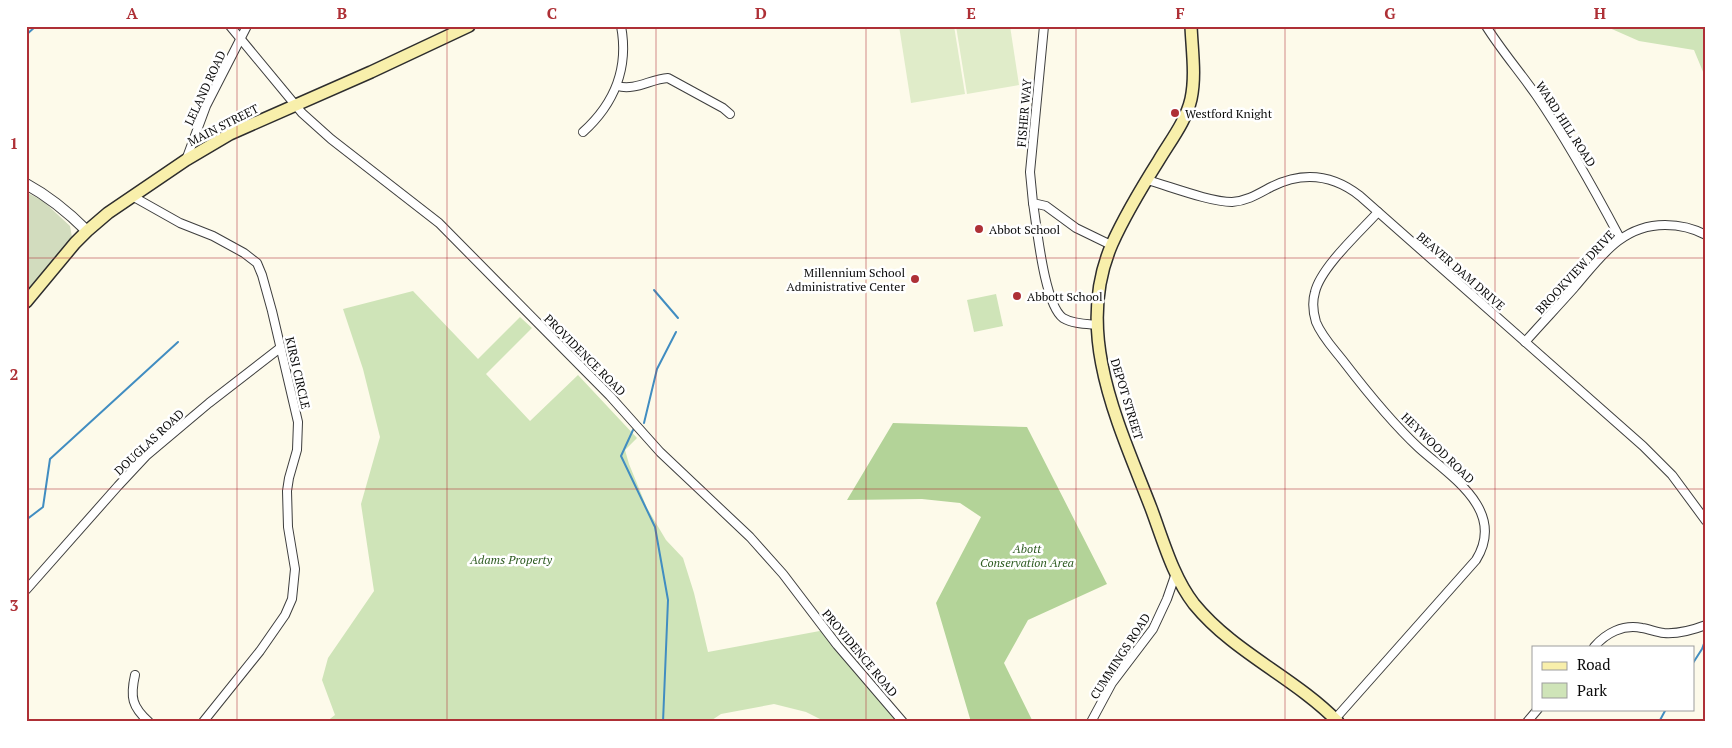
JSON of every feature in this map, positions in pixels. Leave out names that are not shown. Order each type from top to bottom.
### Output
[{"type":"main road","name":"MAIN STREET","points":[[26,302],[87,231],[108,213],[186,160],[230,134],[296,106],[469,26]]},
{"type":"main road","name":"DEPOT STREET","points":[[1191,26],[1193,83],[1190,101],[1178,129],[1111,245],[1104,266],[1099,289],[1097,325],[1101,364],[1116,418],[1176,573],[1194,603],[1215,627],[1336,720]]},
{"type":"street","name":"PROVIDENCE ROAD","points":[[230,26],[296,106],[331,139],[438,223],[610,396],[660,452],[750,537],[783,574],[836,645],[903,722]]},
{"type":"street","name":"LELAND ROAD","points":[[186,160],[206,106],[248,26]]},
{"type":"street","points":[[583,132],[602,112],[617,86],[624,53],[621,26]]},
{"type":"street","name":"FISHER WAY","points":[[1044,26],[1030,172],[1033,203],[1048,288],[1057,311],[1064,318],[1072,322],[1097,325]]},
{"type":"street","name":"WARD HILL ROAD","points":[[1486,26],[1501,50],[1535,94],[1562,134],[1620,238]]},
{"type":"street","points":[[617,86],[626,89],[633,88],[668,78],[723,108],[730,114]]},
{"type":"street","name":"BEAVER DAM DRIVE","points":[[1147,180],[1218,200],[1232,202],[1246,200],[1288,180],[1318,177],[1346,187],[1378,212],[1654,456],[1672,475],[1706,521]]},
{"type":"street","points":[[26,184],[45,194],[61,206],[87,231]]},
{"type":"street","name":"KIRSI CIRCLE","points":[[132,196],[171,219],[213,236],[244,253],[257,263],[262,275],[298,422],[297,447],[287,491],[288,527],[295,569],[292,599],[285,615],[260,651],[203,722]]},
{"type":"street","points":[[1033,203],[1046,206],[1076,228],[1111,245]]},
{"type":"street","name":"HEYWOOD ROAD","points":[[1336,720],[1476,560],[1485,539],[1483,520],[1474,499],[1457,481],[1418,447],[1385,412],[1328,342],[1316,321],[1314,293],[1320,279],[1332,262],[1378,212]]},
{"type":"street","name":"BROOKVIEW DRIVE","points":[[1525,342],[1620,238],[1639,229],[1657,225],[1675,225],[1706,235]]},
{"type":"street","name":"DOUGLAS ROAD","points":[[26,590],[146,456],[209,403],[280,348]]},
{"type":"street","name":"CUMMINGS ROAD","points":[[1091,722],[1112,683],[1153,629],[1167,599],[1176,573]]},
{"type":"street","points":[[1595,646],[1606,635],[1630,627],[1670,633],[1706,625]]},
{"type":"street","points":[[135,675],[132,688],[134,703],[137,710],[149,722]]},
{"type":"street","points":[[1527,722],[1537,710]]},
{"type":"green space","points":[[899,26],[954,26],[965,94],[911,103]]},
{"type":"green space","points":[[956,26],[1010,26],[1019,85],[967,94]]},
{"type":"green space","points":[[1605,26],[1706,26],[1706,79],[1694,50],[1639,41]]},
{"type":"green space","points":[[26,192],[43,201],[70,226],[72,237],[26,296]]},
{"type":"green space","name":"Adams Property","points":[[413,291],[478,359],[520,317],[532,328],[486,374],[530,421],[578,375],[637,438],[625,450],[629,464],[647,508],[666,540],[683,558],[694,593],[708,652],[825,630],[900,722],[826,722],[806,712],[774,704],[721,714],[709,722],[326,722],[335,715],[322,680],[328,658],[374,591],[361,504],[380,437],[363,369],[343,309]]},
{"type":"green space","points":[[996,294],[1003,326],[974,332],[967,300]]},
{"type":"green space","name":"Abott Conservation Area","points":[[893,423],[1027,427],[1107,584],[1028,620],[1004,663],[1033,722],[971,722],[936,603],[981,517],[960,503],[922,499],[847,500]]},
{"type":"waterway","points":[[26,35],[36,26]]},
{"type":"waterway","points":[[654,290],[678,318]]},
{"type":"waterway","points":[[644,423],[657,369],[676,332]]},
{"type":"waterway","points":[[26,520],[43,507],[50,459],[178,342]]},
{"type":"waterway","points":[[633,430],[621,456],[655,527],[668,600],[663,722]]},
{"type":"waterway","points":[[1694,661],[1706,638]]},
{"type":"waterway","points":[[1659,722],[1665,710]]},
{"type":"place","name":"Westford Knight","points":[[1175,113]]},
{"type":"place","name":"Abbot School","points":[[979,229]]},
{"type":"place","name":"Millennium School Administrative Center","points":[[915,279]]},
{"type":"place","name":"Abbott School","points":[[1017,296]]}]
